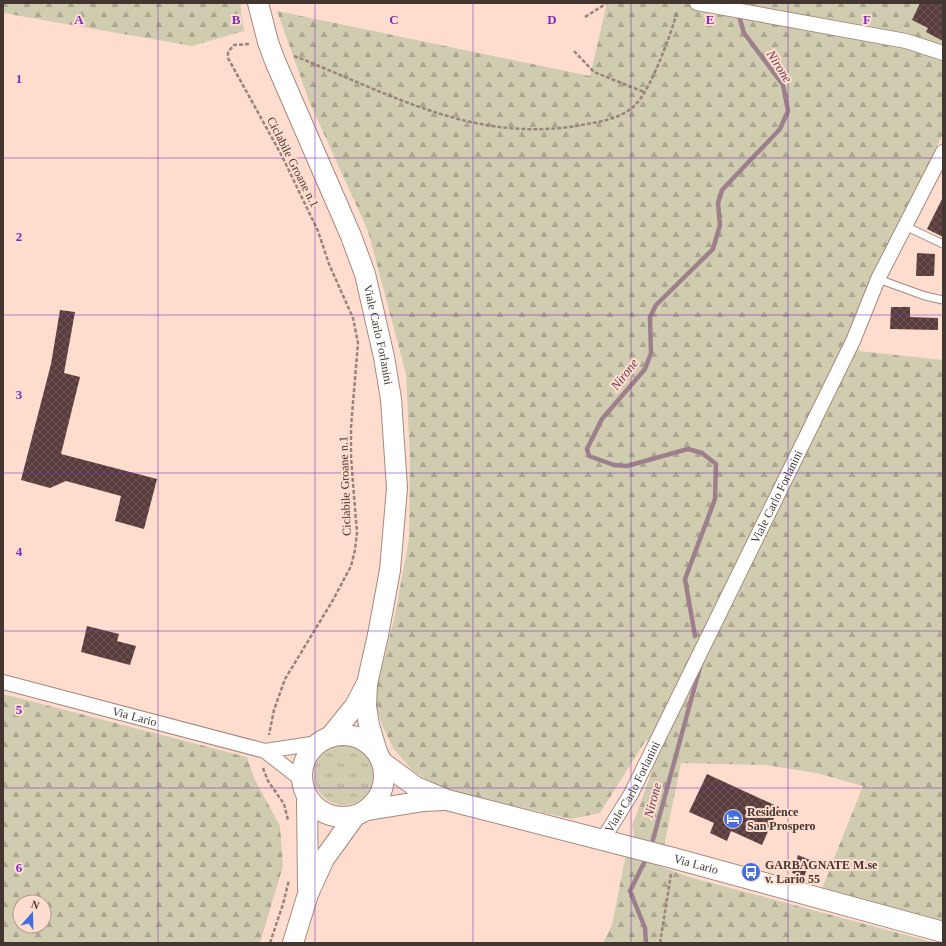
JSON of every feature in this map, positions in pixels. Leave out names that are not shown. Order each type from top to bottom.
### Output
[{"type":"street","name":"Viale Carlo Forlanini","points":[[258,3],[268,42],[275,61],[351,236],[364,274],[384,357],[391,399],[397,488],[390,570],[378,636],[367,684],[366,706],[369,725],[380,757]]},
{"type":"street","points":[[697,3],[906,41],[943,53]]},
{"type":"street","name":"Viale Carlo Forlanini","points":[[604,839],[635,787],[854,340],[878,279],[943,152]]},
{"type":"street","name":"Via Lario","points":[[3,682],[265,751],[324,740]]},
{"type":"street","name":"Viale Carlo Forlanini","points":[[324,740],[355,706],[367,684]]},
{"type":"street","points":[[293,943],[308,894],[324,859],[361,813],[375,802],[384,783],[380,757],[368,743],[356,737],[343,735],[324,740],[309,753],[303,766],[308,894]]},
{"type":"street","name":"Via Lario","points":[[265,751],[305,788]]},
{"type":"street","name":"Via Lario","points":[[380,757],[416,787],[447,800],[668,856],[943,932]]},
{"type":"street","points":[[305,788],[314,805],[333,816],[344,818],[361,813]]},
{"type":"street","name":"Via Lario","points":[[361,813],[424,801],[447,800]]},
{"type":"lane","points":[[905,226],[943,244]]},
{"type":"lane","points":[[878,279],[925,296],[943,300]]},
{"type":"path","points":[[585,17],[607,3]]},
{"type":"path","points":[[294,56],[412,106],[470,123],[503,127],[550,128],[577,126],[605,121],[623,113],[636,104],[644,92],[677,12]]},
{"type":"path","name":"Ciclabile Groane n.1","points":[[249,44],[234,45],[228,52],[228,58],[282,156],[318,231],[329,264],[353,318],[358,343],[351,427],[351,458],[357,533],[355,550],[351,566],[333,600],[285,679],[279,693],[265,751],[263,767],[264,774],[284,804],[289,827]]},
{"type":"path","points":[[574,51],[594,72],[644,92]]},
{"type":"path","points":[[660,943],[668,856]]},
{"type":"path","points":[[270,943],[284,904],[290,877]]},
{"type":"green space","points":[[3,3],[240,3],[244,31],[192,46],[3,13]]},
{"type":"green space","points":[[607,3],[943,3],[943,133],[852,334],[859,351],[943,360],[943,927],[821,891],[863,786],[816,773],[766,765],[681,763],[664,846],[635,838],[632,826],[661,746],[646,740],[600,813],[571,819],[445,790],[413,771],[393,748],[382,725],[374,699],[395,615],[409,539],[410,459],[406,374],[368,231],[309,101],[277,11],[590,76]]},
{"type":"green space","points":[[3,694],[247,757],[254,778],[280,826],[283,866],[260,943],[3,943]]},
{"type":"green space","points":[[344,745],[360,750],[365,754],[369,759],[374,775],[369,791],[365,796],[360,800],[344,805],[328,800],[323,796],[319,791],[314,775],[319,759],[323,754],[328,750]]},
{"type":"green space","points":[[626,854],[689,877],[936,943],[603,943],[612,925]]},
{"type":"building","points":[[920,3],[943,3],[943,41],[926,32],[928,28],[912,20]]},
{"type":"building","points":[[943,197],[943,237],[927,229]]},
{"type":"building","points":[[917,253],[935,254],[934,276],[916,276]]},
{"type":"building","points":[[891,307],[910,307],[910,317],[938,318],[938,330],[890,329]]},
{"type":"building","points":[[60,310],[75,312],[64,373],[80,377],[61,454],[157,479],[144,529],[115,521],[121,496],[66,481],[50,488],[21,480],[51,364]]},
{"type":"building","points":[[87,626],[119,634],[117,641],[136,646],[130,665],[81,652]]},
{"type":"building","points":[[707,774],[779,807],[762,845],[731,831],[727,841],[710,833],[714,823],[689,812]]},
{"type":"building","points":[[798,855],[810,860],[804,877],[792,873]]},
{"type":"waterway","name":"Nirone","points":[[695,636],[685,579],[715,499],[716,464],[702,453],[688,449],[627,466],[614,465],[589,456],[587,449],[602,419],[645,369],[651,353],[650,317],[656,305],[713,249],[720,225],[718,203],[722,190],[780,129],[788,111],[783,85],[744,33],[739,16],[739,3]]},
{"type":"waterway","name":"Nirone","points":[[651,847],[700,667]]},
{"type":"waterway","name":"Nirone","points":[[646,943],[645,928],[630,891],[648,855]]},
{"type":"place","name":"Residence San Prospero","points":[[733,819]]},
{"type":"place","name":"GARBAGNATE M.se v. Lario 55","points":[[751,872]]}]
